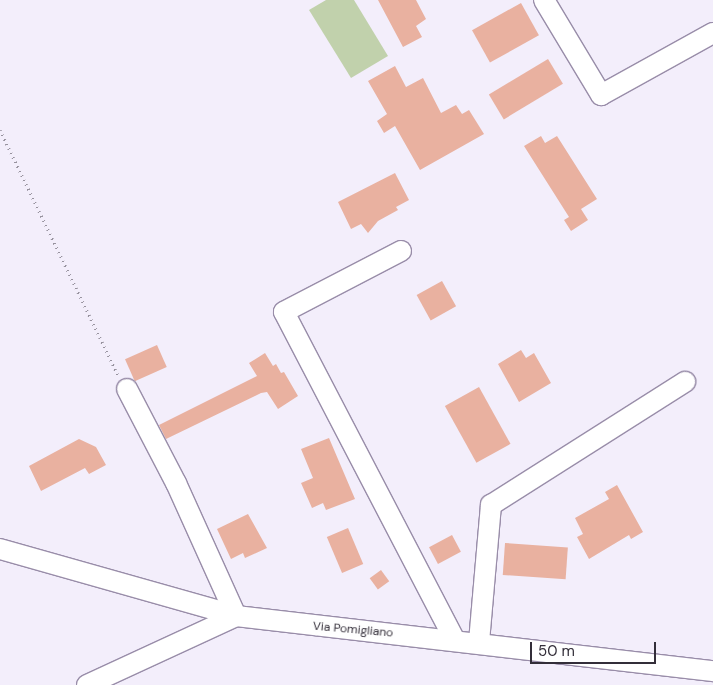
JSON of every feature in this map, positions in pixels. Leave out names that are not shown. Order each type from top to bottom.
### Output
[{"type":"street","points":[[544,0],[601,95],[713,33]]},
{"type":"street","points":[[401,251],[284,312],[454,639]]},
{"type":"street","points":[[479,642],[491,505],[685,382]]},
{"type":"street","points":[[88,685],[236,616],[176,483],[127,389]]},
{"type":"street","name":"Via Pomigliano","points":[[0,549],[236,616],[454,639],[713,671]]},
{"type":"path","points":[[0,130],[109,362],[127,389]]},
{"type":"green space","points":[[326,0],[354,0],[388,56],[351,78],[309,10]]},
{"type":"building","points":[[378,0],[416,0],[426,19],[416,26],[422,37],[403,47]]},
{"type":"building","points":[[521,3],[539,35],[490,63],[472,30]]},
{"type":"building","points":[[548,59],[563,84],[504,119],[489,95]]},
{"type":"building","points":[[395,66],[406,87],[423,78],[441,113],[456,105],[462,114],[469,110],[484,134],[420,170],[395,126],[384,133],[377,121],[387,114],[368,81]]},
{"type":"building","points":[[541,136],[545,143],[557,136],[597,199],[581,209],[588,220],[571,231],[564,220],[569,217],[524,146]]},
{"type":"building","points":[[395,173],[409,200],[396,207],[398,210],[378,221],[368,233],[361,224],[351,229],[338,202]]},
{"type":"building","points":[[442,281],[456,306],[431,320],[417,295]]},
{"type":"building","points":[[157,345],[167,367],[135,381],[125,359]]},
{"type":"building","points":[[521,350],[526,358],[534,353],[551,383],[519,402],[498,364]]},
{"type":"building","points":[[265,353],[273,366],[276,364],[281,373],[284,372],[298,396],[278,409],[267,392],[261,393],[166,439],[159,425],[257,376],[249,363]]},
{"type":"building","points":[[479,387],[511,444],[476,463],[445,406]]},
{"type":"building","points":[[329,438],[355,499],[326,510],[323,503],[312,508],[301,483],[313,478],[301,449]]},
{"type":"building","points":[[79,439],[96,447],[106,465],[89,474],[85,468],[41,491],[29,466]]},
{"type":"building","points":[[617,485],[643,532],[631,539],[629,535],[589,559],[577,537],[583,534],[575,518],[609,499],[605,492]]},
{"type":"building","points":[[248,514],[267,548],[245,558],[243,553],[231,559],[217,529]]},
{"type":"building","points":[[348,528],[363,564],[342,573],[327,537]]},
{"type":"building","points":[[452,535],[461,552],[438,564],[429,547]]},
{"type":"building","points":[[505,543],[568,547],[566,579],[503,575]]},
{"type":"building","points":[[381,570],[389,581],[378,590],[370,578]]}]
